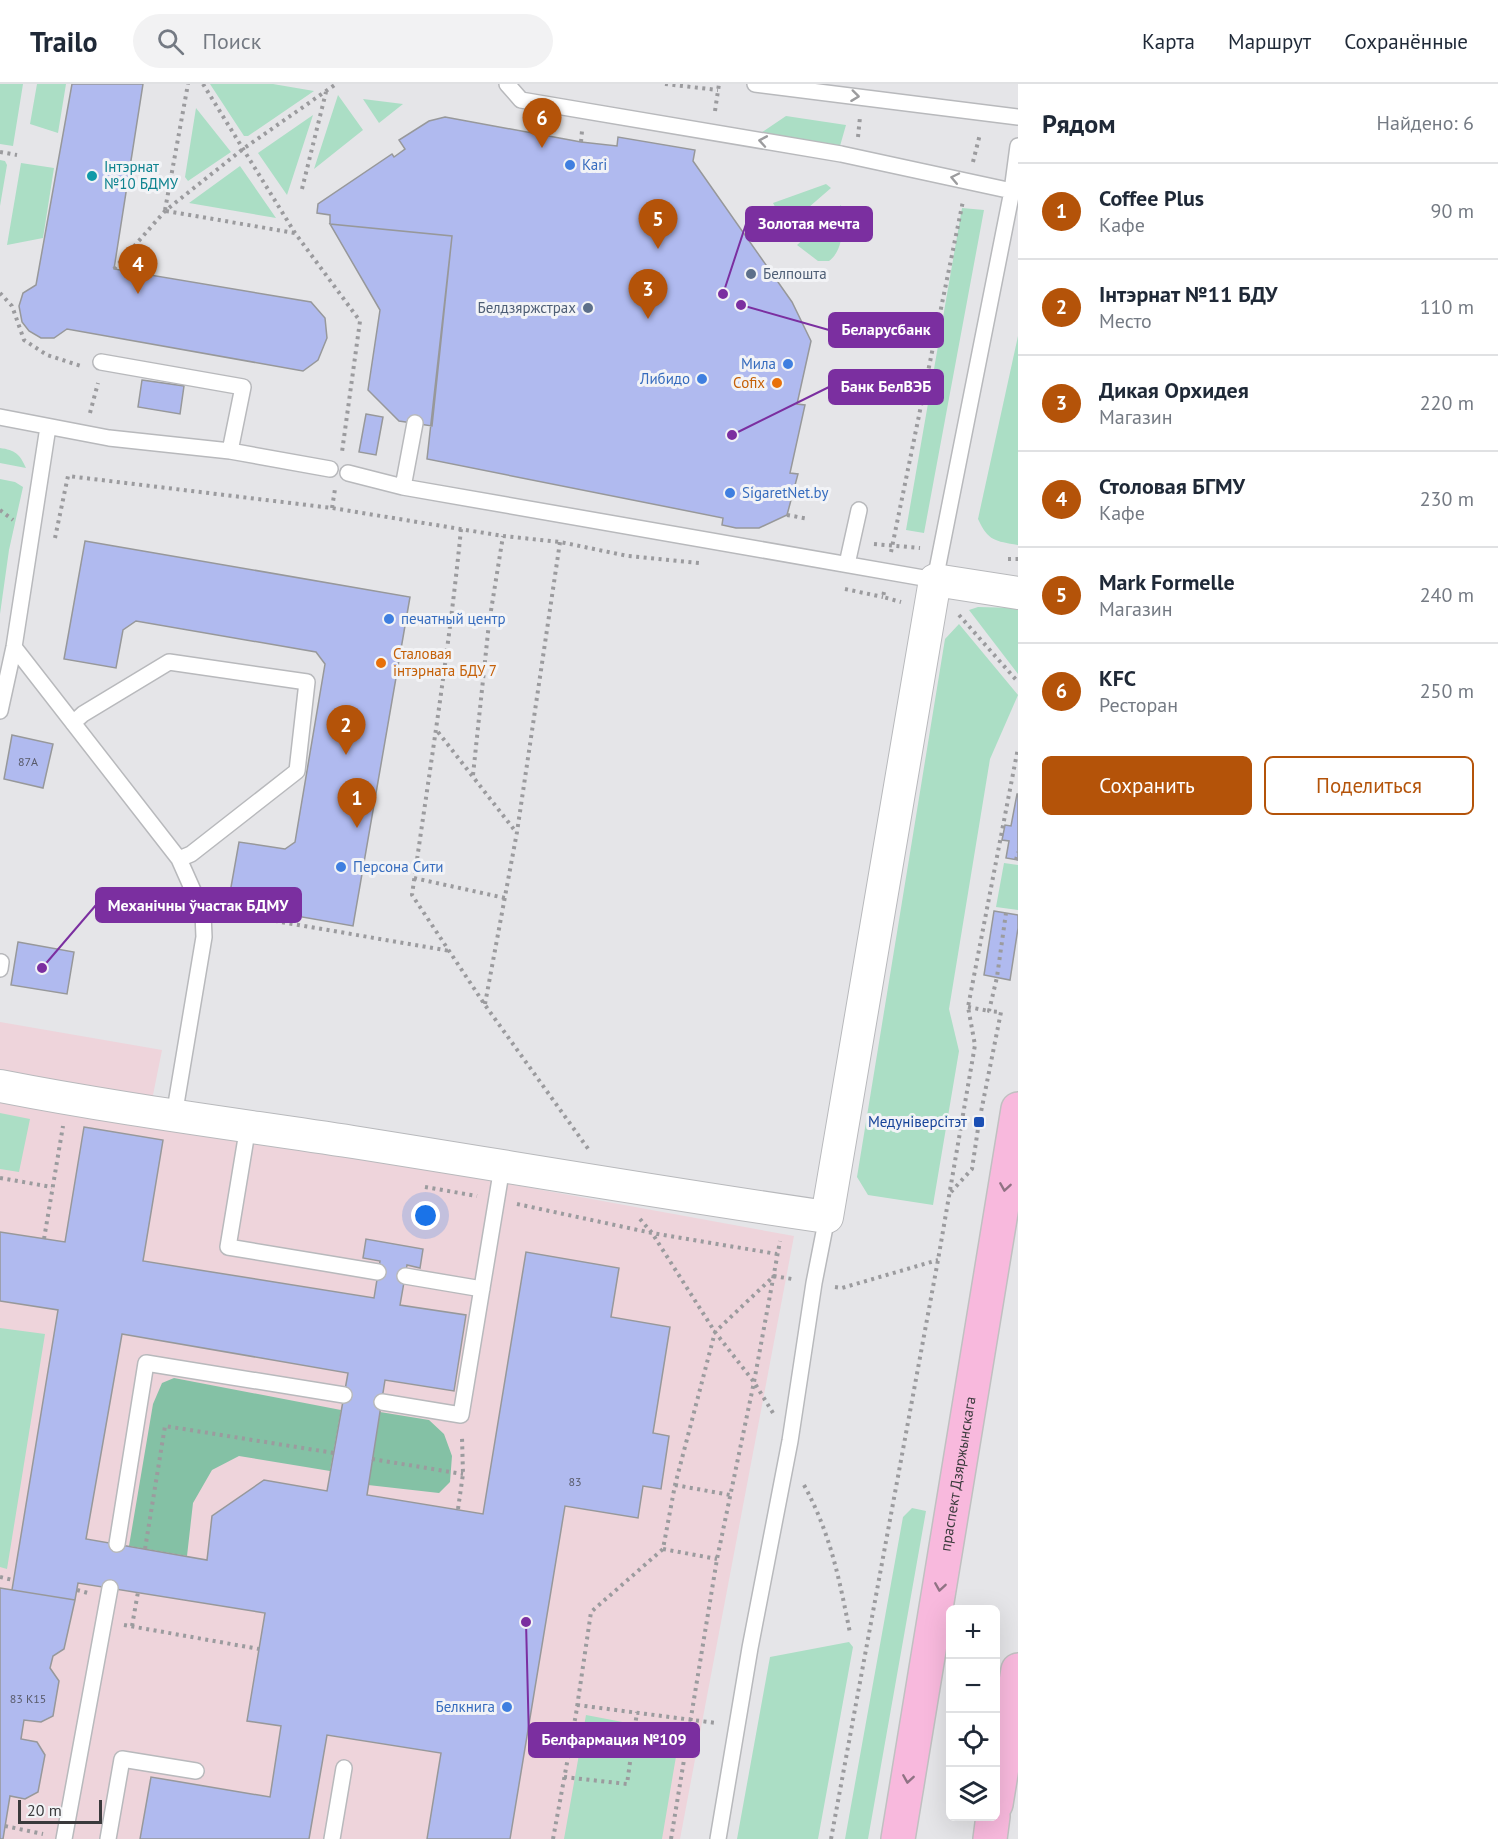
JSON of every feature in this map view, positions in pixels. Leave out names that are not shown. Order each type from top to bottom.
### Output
[{"type":"main road","name":"праспект Дзяржынскага","points":[[898,1839],[1018,1109]]},
{"type":"main road","points":[[1000,1780],[1018,1670]]},
{"type":"main road","points":[[990,1839],[992,1821]]},
{"type":"street","points":[[0,1086],[68,1099],[614,1186],[827,1217],[935,580],[1018,593]]},
{"type":"lane","points":[[507,84],[521,100],[841,154],[1012,191]]},
{"type":"lane","points":[[755,84],[1018,117]]},
{"type":"lane","points":[[0,417],[84,434],[230,451],[339,471],[403,487],[935,580],[1012,191],[1018,146]]},
{"type":"lane","points":[[97,368],[243,387],[230,451]]},
{"type":"lane","points":[[403,487],[415,423]]},
{"type":"lane","points":[[0,711],[14,647],[48,427]]},
{"type":"lane","points":[[847,564],[859,510]]},
{"type":"lane","points":[[14,647],[179,859],[203,913],[204,937],[174,1116]]},
{"type":"lane","points":[[73,723],[83,714],[169,662],[307,682],[297,771],[190,854],[179,859]]},
{"type":"lane","points":[[248,1126],[228,1247],[378,1272]]},
{"type":"lane","points":[[382,1402],[461,1415],[502,1167]]},
{"type":"lane","points":[[718,1839],[790,1441],[814,1283],[827,1217]]},
{"type":"lane","points":[[405,1276],[482,1289]]},
{"type":"lane","points":[[117,1544],[146,1364],[344,1395]]},
{"type":"lane","points":[[64,1839],[110,1588]]},
{"type":"lane","points":[[108,1839],[122,1759],[196,1771]]},
{"type":"lane","points":[[332,1839],[344,1768]]},
{"type":"path","points":[[165,211],[188,84]]},
{"type":"path","points":[[203,84],[295,233],[360,321],[350,401],[332,508]]},
{"type":"path","points":[[114,269],[165,211],[243,149],[336,84]]},
{"type":"path","points":[[664,84],[718,90]]},
{"type":"path","points":[[302,189],[326,91]]},
{"type":"path","points":[[884,597],[937,325],[984,113]]},
{"type":"path","points":[[0,152],[17,155]]},
{"type":"path","points":[[165,211],[295,233]]},
{"type":"path","points":[[0,293],[12,306],[24,340],[47,355],[97,368],[84,434]]},
{"type":"path","points":[[54,547],[68,476],[332,508],[503,536],[560,542],[628,556],[708,564]]},
{"type":"path","points":[[787,515],[809,519]]},
{"type":"path","points":[[412,896],[425,791],[437,731],[461,529]]},
{"type":"path","points":[[473,775],[489,623],[503,536]]},
{"type":"path","points":[[485,1005],[517,832],[560,542]]},
{"type":"path","points":[[841,588],[903,602]]},
{"type":"path","points":[[957,612],[1018,682]]},
{"type":"path","points":[[437,731],[517,832]]},
{"type":"path","points":[[831,1839],[950,1192],[975,1045],[968,1007],[1018,748]]},
{"type":"path","points":[[1016,860],[1018,852]]},
{"type":"path","points":[[414,878],[505,898]]},
{"type":"path","points":[[223,912],[450,951]]},
{"type":"path","points":[[989,1011],[997,977],[1006,913]]},
{"type":"path","points":[[950,1192],[972,1169],[1001,1012],[968,1007]]},
{"type":"path","points":[[44,1239],[68,1099]]},
{"type":"path","points":[[0,1178],[52,1187]]},
{"type":"path","points":[[671,1839],[717,1559],[787,1211]]},
{"type":"path","points":[[652,1233],[777,1254]]},
{"type":"path","points":[[774,1276],[842,1288],[938,1260]]},
{"type":"path","points":[[553,1839],[591,1612],[663,1549],[675,1485],[715,1332],[774,1276]]},
{"type":"path","points":[[459,1509],[463,1474],[461,1415]]},
{"type":"path","points":[[145,1549],[165,1426],[333,1453]]},
{"type":"path","points":[[790,1441],[803,1483],[826,1532],[837,1568],[850,1633]]},
{"type":"path","points":[[372,1459],[463,1474]]},
{"type":"path","points":[[675,1485],[730,1495]]},
{"type":"path","points":[[663,1549],[717,1559]]},
{"type":"path","points":[[0,1577],[13,1580]]},
{"type":"path","points":[[132,1626],[138,1592]]},
{"type":"path","points":[[577,1705],[737,1726]]},
{"type":"path","points":[[564,1777],[627,1784],[637,1712]]},
{"type":"path","points":[[5,1826],[45,1834]]},
{"type":"shaded area","points":[[0,1022],[162,1050],[147,1125],[471,1177],[794,1236],[680,1839],[0,1839]]},
{"type":"green space","points":[[0,84],[23,84],[13,146],[0,144]]},
{"type":"green space","points":[[37,84],[66,84],[58,133],[30,124]]},
{"type":"green space","points":[[210,84],[273,84],[314,91],[248,136],[244,136]]},
{"type":"green space","points":[[338,95],[363,130],[314,169]]},
{"type":"green space","points":[[363,99],[403,104],[379,123]]},
{"type":"green space","points":[[196,108],[231,152],[188,181],[185,177]]},
{"type":"green space","points":[[313,115],[287,195],[258,153]]},
{"type":"green space","points":[[786,116],[846,125],[840,146],[828,154],[743,145]]},
{"type":"green space","points":[[0,160],[5,161],[7,165],[0,206]]},
{"type":"green space","points":[[21,163],[54,168],[43,238],[7,245]]},
{"type":"green space","points":[[240,166],[276,218],[189,203]]},
{"type":"green space","points":[[826,184],[831,188],[786,227],[773,203]]},
{"type":"green space","points":[[841,205],[842,227],[838,250],[829,261],[818,261],[797,245]]},
{"type":"green space","points":[[962,208],[984,210],[924,533],[906,530]]},
{"type":"green space","points":[[1018,336],[1018,545],[993,539],[985,532],[978,519]]},
{"type":"green space","points":[[0,448],[16,454],[22,459],[26,468],[0,463]]},
{"type":"green space","points":[[0,479],[15,482],[23,487],[9,550],[0,614]]},
{"type":"green space","points":[[978,607],[1018,608],[1018,674],[969,610]]},
{"type":"green space","points":[[959,624],[1018,695],[990,759],[949,1009],[959,1051],[933,1205],[868,1195],[857,1177],[945,639]]},
{"type":"green space","points":[[1004,863],[1018,865],[1018,910],[996,907]]},
{"type":"green space","points":[[0,1113],[30,1119],[19,1172],[0,1169]]},
{"type":"green space","points":[[0,1328],[45,1334],[7,1569],[0,1567]]},
{"type":"green space","points":[[174,1378],[341,1410],[330,1471],[239,1456],[212,1470],[193,1503],[187,1556],[129,1546],[153,1404],[162,1383]]},
{"type":"green space","points":[[380,1412],[429,1420],[444,1434],[452,1456],[450,1482],[439,1493],[368,1485]]},
{"type":"green space","points":[[912,1508],[926,1511],[868,1839],[845,1839],[903,1517]]},
{"type":"green space","points":[[849,1642],[853,1647],[818,1839],[737,1839],[770,1657]]},
{"type":"green space","points":[[586,1715],[680,1733],[662,1839],[564,1839]]},
{"type":"building","name":"Інтэрнат №10 БДМУ","points":[[72,84],[143,84],[114,269],[311,302],[325,318],[327,338],[318,360],[303,371],[67,329],[54,338],[41,338],[29,331],[22,322],[19,306],[23,293],[36,285]]},
{"type":"building","points":[[445,117],[581,142],[617,146],[618,137],[695,150],[693,161],[792,302],[811,341],[797,404],[805,405],[790,473],[798,474],[787,515],[759,528],[736,528],[722,525],[723,518],[427,459],[452,236],[330,224],[330,215],[317,213],[318,204],[392,154],[394,157],[405,149],[399,140],[429,121]]},
{"type":"building","points":[[330,224],[452,236],[432,426],[399,421],[368,390],[380,310]]},
{"type":"building","points":[[142,380],[184,386],[180,414],[138,407]]},
{"type":"building","points":[[366,414],[383,417],[376,455],[359,452]]},
{"type":"building","points":[[85,541],[410,597],[353,926],[228,904],[239,842],[285,849],[295,842],[325,664],[316,652],[136,621],[123,630],[116,668],[64,659]]},
{"type":"building","points":[[12,735],[53,744],[43,788],[4,779]]},
{"type":"building","points":[[1017,794],[1018,860],[1006,858],[1009,841],[1002,840],[1005,825],[1011,826]]},
{"type":"building","points":[[994,911],[1018,915],[1010,980],[984,975]]},
{"type":"building","points":[[18,942],[74,952],[67,994],[11,985]]},
{"type":"building","points":[[84,1127],[163,1140],[143,1261],[374,1298],[380,1261],[363,1258],[366,1239],[423,1249],[420,1268],[407,1265],[400,1305],[466,1315],[454,1391],[385,1380],[367,1495],[483,1514],[526,1252],[619,1268],[611,1317],[670,1327],[653,1433],[669,1436],[661,1489],[643,1486],[638,1518],[565,1506],[510,1839],[427,1839],[441,1753],[327,1735],[309,1839],[140,1839],[151,1777],[270,1797],[281,1726],[247,1721],[265,1613],[78,1583],[75,1600],[12,1590],[58,1310],[0,1301],[0,1232],[65,1242]],"holes":[[[122,1334],[348,1373],[327,1491],[264,1480],[212,1516],[207,1560],[86,1539]]]},
{"type":"building","points":[[0,1588],[75,1600],[64,1649],[53,1656],[50,1668],[59,1681],[53,1716],[41,1722],[24,1720],[21,1739],[37,1742],[45,1755],[38,1792],[25,1799],[10,1796],[3,1839],[0,1839]]},
{"type":"place","name":"KFC","points":[[542,148]]},
{"type":"place","name":"Kari","points":[[570,165]]},
{"type":"place","name":"Інтэрнат №10 БДМУ","points":[[92,176]]},
{"type":"place","name":"Mark Formelle","points":[[658,249]]},
{"type":"place","name":"Белпошта","points":[[751,274]]},
{"type":"place","name":"Столовая БГМУ","points":[[138,294]]},
{"type":"place","name":"Золотая мечта","points":[[723,294]]},
{"type":"place","name":"Беларусбанк","points":[[741,305]]},
{"type":"place","name":"Белдзяржстрах","points":[[588,308]]},
{"type":"place","name":"Дикая Орхидея","points":[[648,319]]},
{"type":"place","name":"Мила","points":[[788,364]]},
{"type":"place","name":"Либидо","points":[[702,379]]},
{"type":"place","name":"Cofix","points":[[777,383]]},
{"type":"place","name":"Банк БелВЭБ","points":[[732,435]]},
{"type":"place","name":"SigaretNet.by","points":[[730,493]]},
{"type":"place","name":"печатный центр","points":[[389,619]]},
{"type":"place","name":"Сталовая інтэрната БДУ 7","points":[[381,663]]},
{"type":"place","name":"Інтэрнат №11 БДУ","points":[[346,755]]},
{"type":"place","name":"Coffee Plus","points":[[357,828]]},
{"type":"place","name":"Персона Сити","points":[[341,867]]},
{"type":"place","name":"Механічны ўчастак БДМУ","points":[[42,968]]},
{"type":"place","name":"Медуніверсітэт","points":[[979,1122]]},
{"type":"place","name":"Белфармация №109","points":[[526,1622]]},
{"type":"place","name":"Белкнига","points":[[507,1707]]}]
